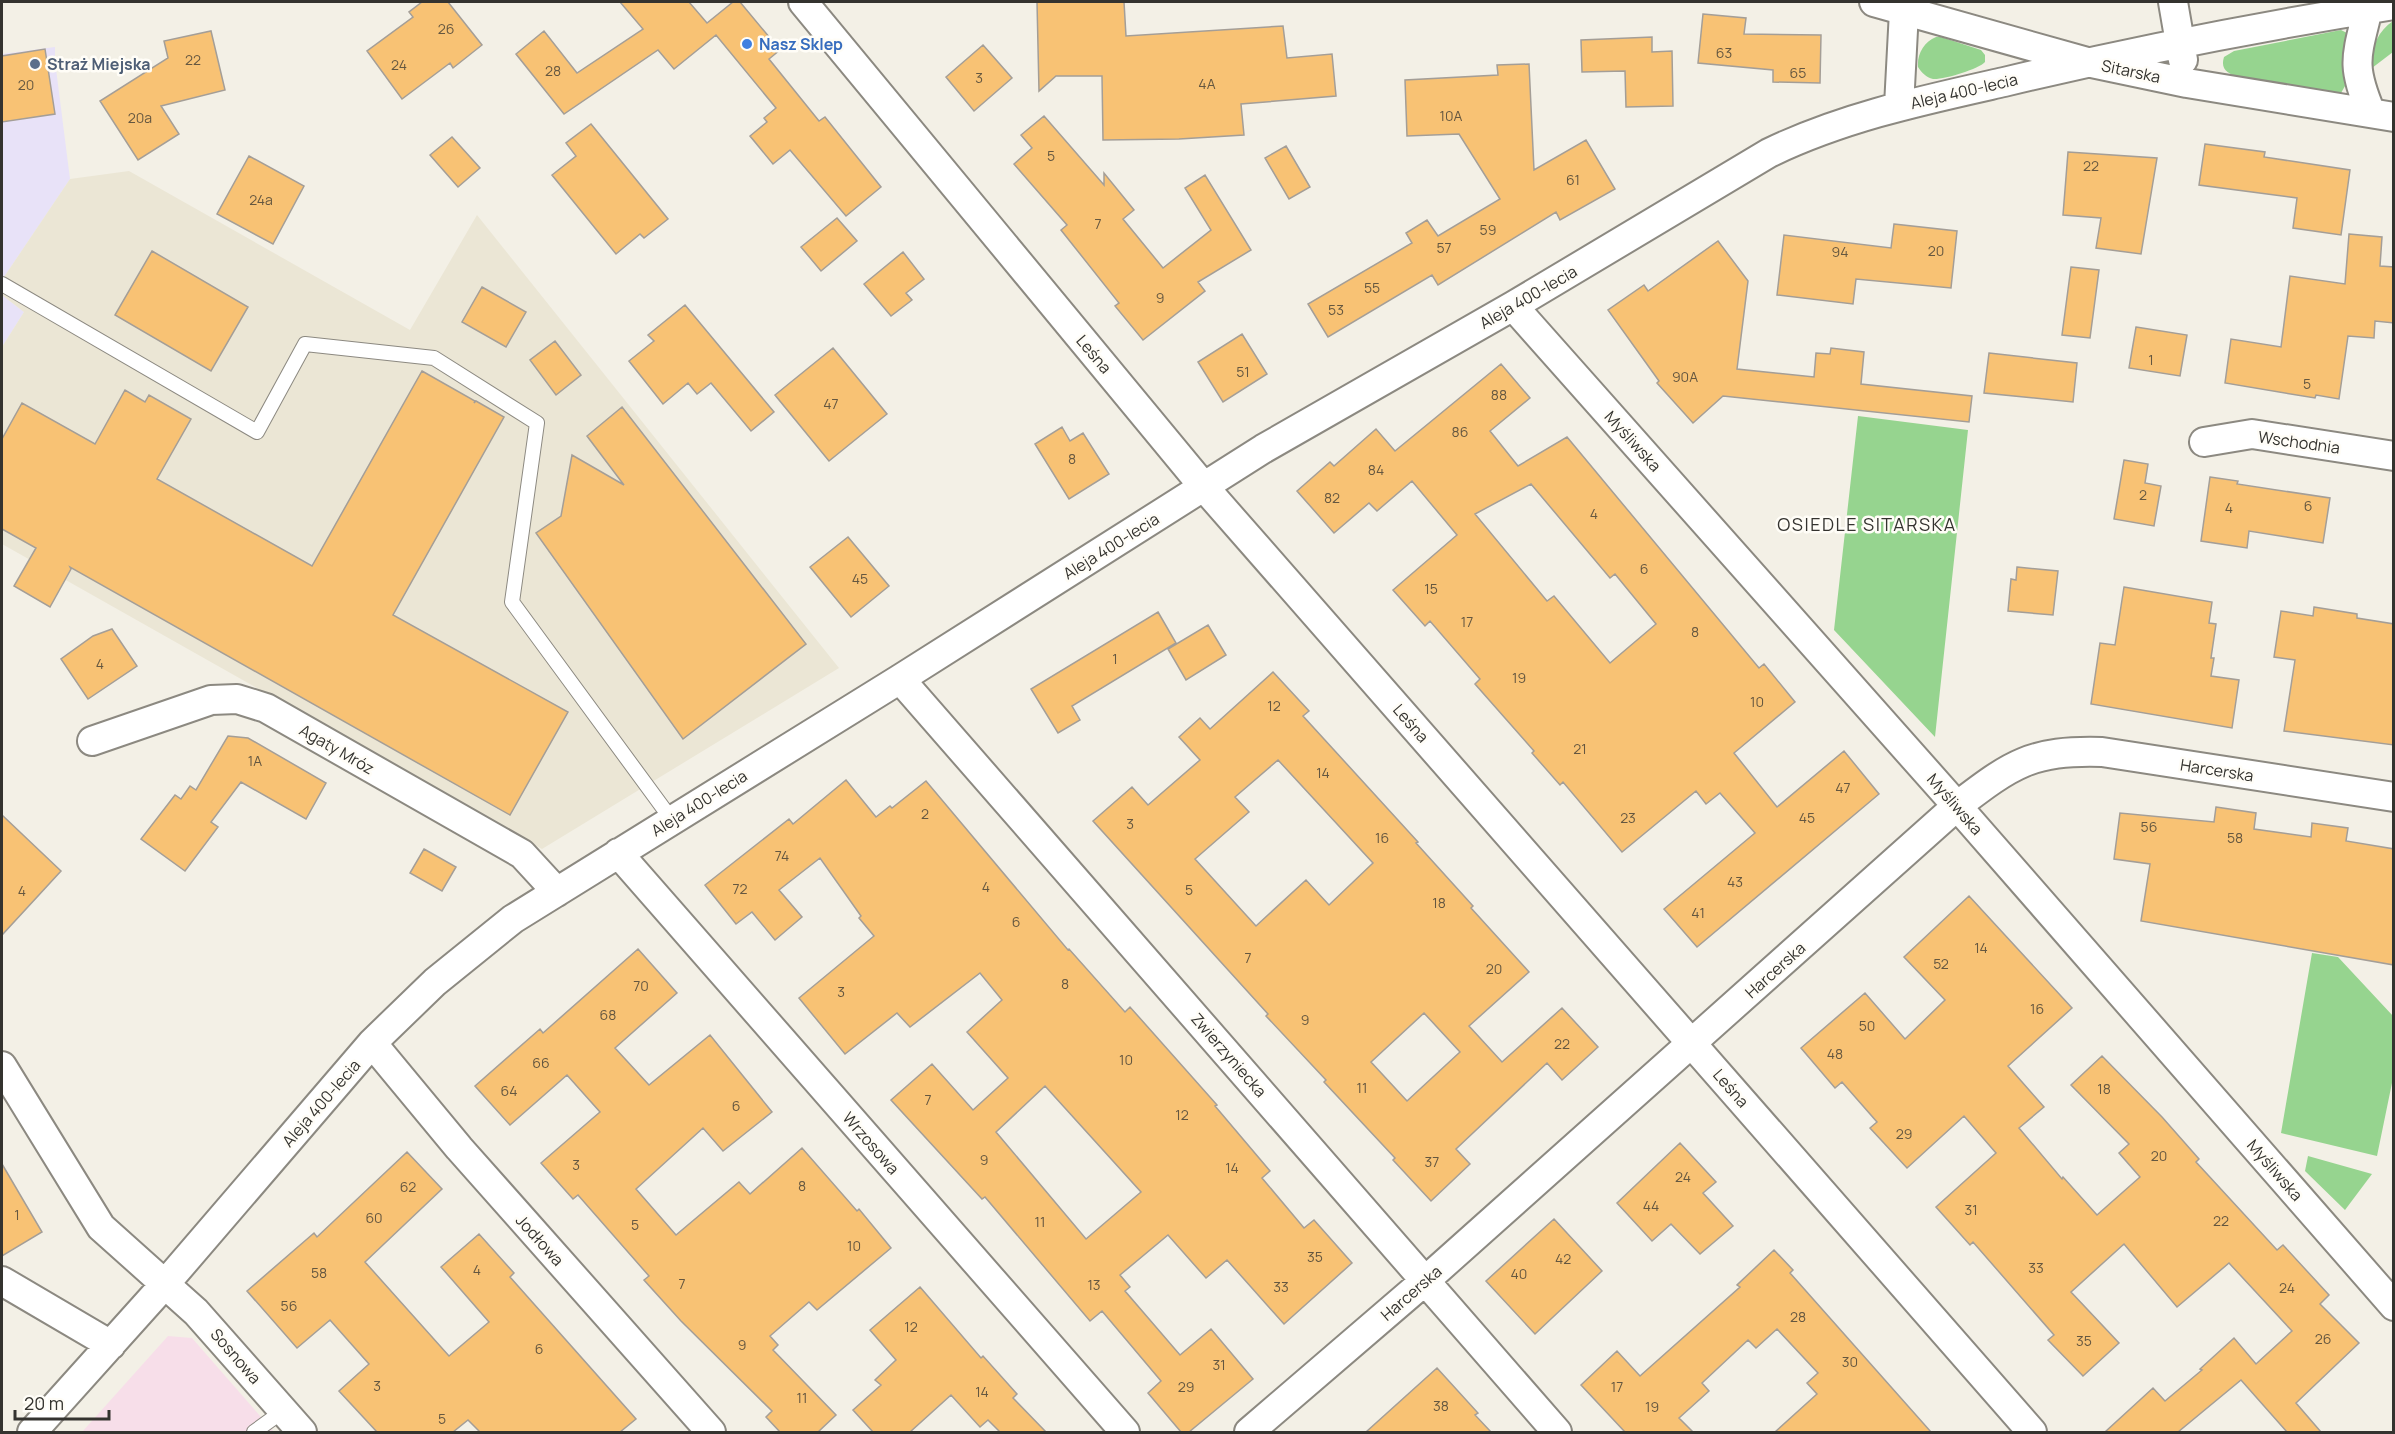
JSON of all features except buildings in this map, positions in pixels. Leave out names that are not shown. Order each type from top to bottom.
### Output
[{"type":"street","name":"Leśna","points":[[803,2],[1204,487],[2032,1432]]},
{"type":"street","name":"Sitarska","points":[[1874,2],[1903,6],[2087,62],[2187,83],[2382,115]]},
{"type":"street","points":[[2173,2],[2187,83]]},
{"type":"street","points":[[1899,106],[1903,6]]},
{"type":"street","name":"Aleja 400-lecia","points":[[32,1432],[165,1284],[372,1043],[435,982],[481,943],[513,919],[900,679],[1263,449],[1513,306],[1769,153],[1803,137],[1899,106],[2087,62],[2381,7]]},
{"type":"street","points":[[2381,7],[2358,51],[2356,69],[2360,87],[2382,115]]},
{"type":"street","name":"Myśliwska","points":[[1513,306],[1957,806],[2394,1306]]},
{"type":"street","name":"Wschodnia","points":[[2204,442],[2252,434],[2394,456]]},
{"type":"street","name":"Zwierzyniecka","points":[[900,679],[1557,1432]]},
{"type":"street","name":"Agaty Mróz","points":[[92,741],[211,700],[237,699],[251,702],[266,708],[522,854],[557,892]]},
{"type":"street","name":"Harcerska","points":[[1249,1432],[1426,1280],[1957,806],[1997,775],[2021,762],[2056,753],[2077,752],[2131,756],[2394,797]]},
{"type":"street","name":"Wrzosowa","points":[[618,853],[1125,1432]]},
{"type":"street","name":"Jodłowa","points":[[372,1043],[459,1148],[711,1432]]},
{"type":"street","name":"Sosnowa","points":[[2,1066],[101,1227],[196,1312],[302,1432]]},
{"type":"street","points":[[2,1281],[111,1345]]},
{"type":"lane","points":[[2,284],[257,432],[305,344],[434,358],[537,423],[512,602],[672,820]]},
{"type":"lane","points":[[254,1432],[283,1411]]},
{"type":"shaded area","points":[[55,47],[70,179],[2,280],[2,54]]},
{"type":"shaded area","points":[[129,171],[410,330],[477,215],[839,668],[542,849],[2,544],[2,347],[24,312],[2,295],[2,280],[70,179]]},
{"type":"shaded area","points":[[2,295],[24,312],[2,347]]},
{"type":"shaded area","points":[[168,1336],[192,1338],[274,1432],[82,1432]]},
{"type":"green space","points":[[2393,21],[2393,52],[2372,68],[2376,41],[2387,25]]},
{"type":"green space","points":[[2341,30],[2347,33],[2342,58],[2345,86],[2341,93],[2239,78],[2228,73],[2223,65],[2224,57],[2234,51]]},
{"type":"green space","points":[[1936,37],[1981,50],[1985,55],[1985,62],[1976,68],[1952,76],[1938,79],[1928,77],[1918,67],[1920,53],[1925,45]]},
{"type":"green space","points":[[1858,416],[1968,430],[1935,737],[1834,630]]},
{"type":"green space","points":[[2312,953],[2338,957],[2393,1016],[2393,1078],[2377,1156],[2281,1133]]},
{"type":"green space","points":[[2308,1156],[2372,1174],[2345,1210],[2305,1171]]},
{"type":"place","name":"Nasz Sklep","points":[[747,44]]},
{"type":"place","name":"Straż Miejska","points":[[35,64]]},
{"type":"district","name":"OSIEDLE SITARSKA","points":[[1867,525]]}]
